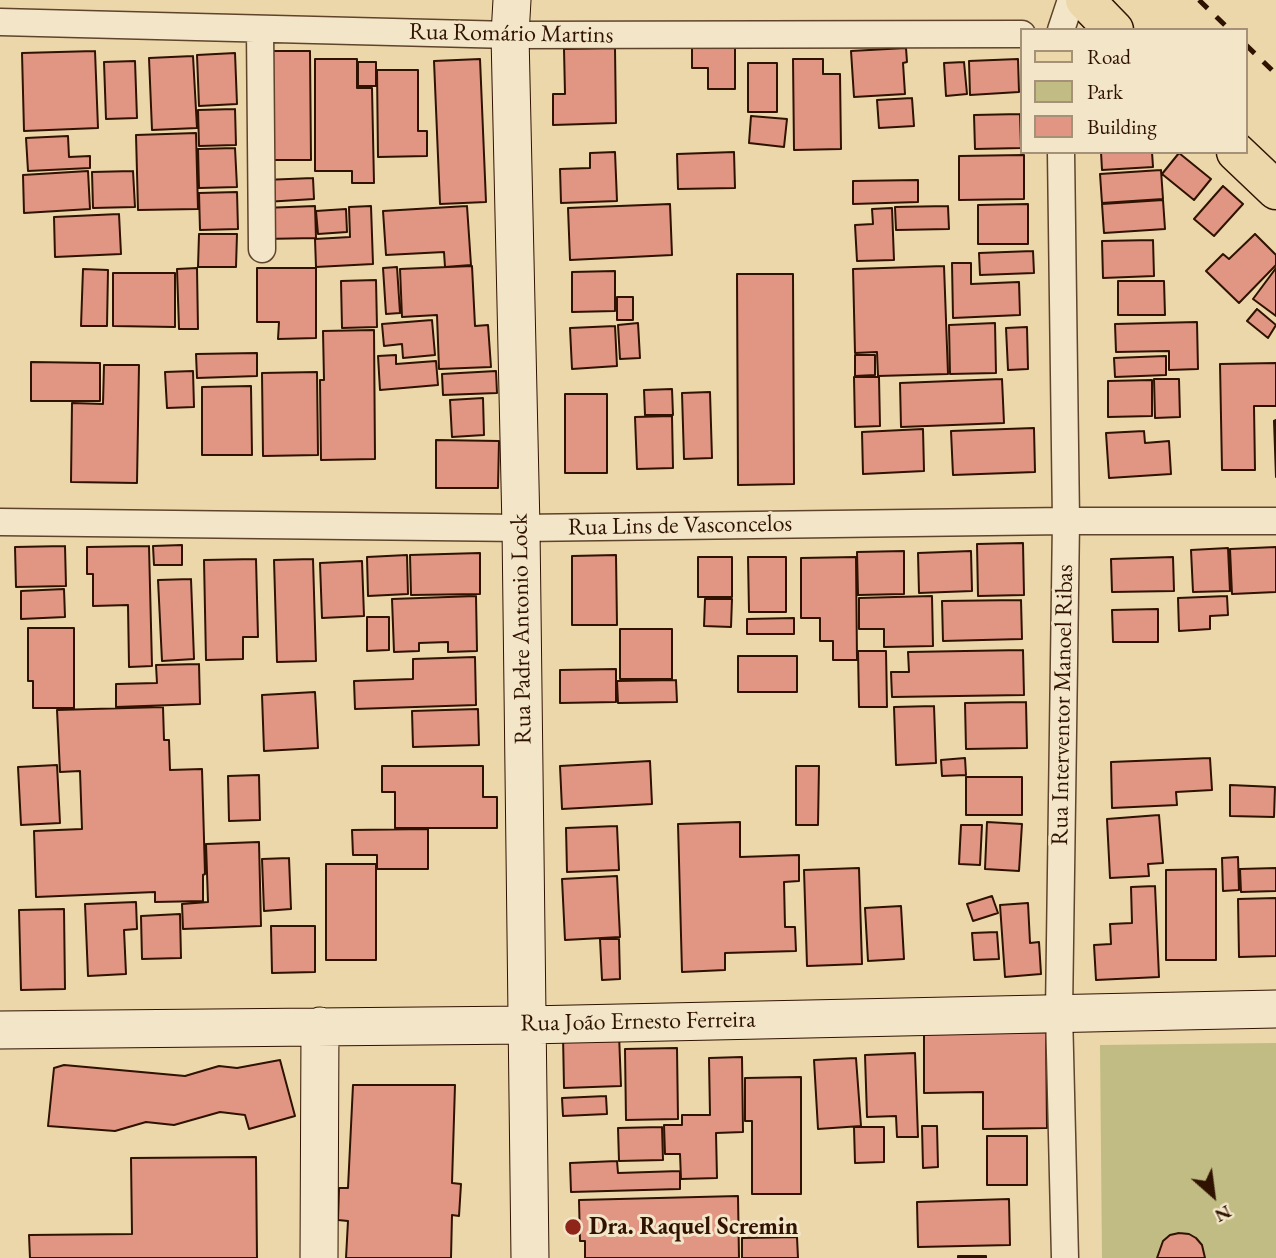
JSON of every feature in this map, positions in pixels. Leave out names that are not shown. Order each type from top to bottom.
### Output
[{"type":"main road","points":[[1085,0],[1112,28]]},
{"type":"main road","points":[[1238,154],[1276,190]]},
{"type":"street","points":[[1061,28],[1071,0]]},
{"type":"street","name":"Rua Romário Martins","points":[[0,22],[260,29],[511,18],[1020,34]]},
{"type":"street","name":"Rua Padre Antonio Lock","points":[[511,18],[521,528],[530,1258]]},
{"type":"street","points":[[260,29],[262,249]]},
{"type":"street","name":"Rua Interventor Manoel Ribas","points":[[1061,154],[1066,521],[1059,1012],[1065,1258]]},
{"type":"street","name":"Rua Lins de Vasconcelos","points":[[0,522],[521,528],[1276,521]]},
{"type":"street","name":"Rua João Ernesto Ferreira","points":[[0,1030],[527,1025],[1276,1009]]},
{"type":"street","points":[[319,1258],[320,1026]]},
{"type":"green space","points":[[1276,1043],[1276,1258],[1102,1258],[1100,1045]]},
{"type":"building","points":[[692,46],[735,46],[735,89],[708,89],[708,68],[692,68]]},
{"type":"building","points":[[615,48],[616,123],[553,125],[553,94],[565,94],[564,49]]},
{"type":"building","points":[[906,48],[907,62],[903,63],[905,94],[854,97],[851,51]]},
{"type":"building","points":[[95,51],[98,128],[24,131],[22,53]]},
{"type":"building","points":[[267,51],[310,51],[311,160],[268,160]]},
{"type":"building","points":[[235,53],[237,104],[199,106],[197,55]]},
{"type":"building","points":[[193,56],[197,128],[152,130],[149,58]]},
{"type":"building","points":[[315,59],[357,59],[357,88],[372,88],[374,183],[352,183],[352,171],[315,171]]},
{"type":"building","points":[[480,59],[486,202],[440,204],[434,61]]},
{"type":"building","points":[[793,59],[823,59],[823,74],[840,74],[841,149],[794,150]]},
{"type":"building","points":[[1018,59],[1019,92],[970,95],[969,61]]},
{"type":"building","points":[[135,61],[137,118],[106,119],[104,62]]},
{"type":"building","points":[[358,62],[376,62],[376,86],[358,86]]},
{"type":"building","points":[[964,62],[967,94],[946,96],[944,63]]},
{"type":"building","points":[[748,63],[777,63],[777,112],[748,112]]},
{"type":"building","points":[[377,70],[418,70],[418,131],[427,131],[427,156],[378,157]]},
{"type":"building","points":[[912,98],[914,126],[879,128],[877,100]]},
{"type":"building","points":[[235,109],[236,145],[199,146],[198,110]]},
{"type":"building","points":[[1020,114],[1020,148],[975,149],[974,115]]},
{"type":"building","points":[[751,116],[787,119],[784,147],[749,143]]},
{"type":"building","points":[[196,133],[198,209],[138,210],[136,135]]},
{"type":"building","points":[[68,136],[69,157],[90,156],[90,168],[28,171],[26,138]]},
{"type":"building","points":[[235,148],[237,187],[199,188],[198,149]]},
{"type":"building","points":[[615,152],[617,201],[561,203],[560,169],[590,168],[590,153]]},
{"type":"building","points":[[734,152],[735,188],[678,189],[677,154]]},
{"type":"building","points":[[1101,154],[1152,154],[1153,167],[1102,170]]},
{"type":"building","points":[[1180,154],[1211,179],[1194,200],[1162,174]]},
{"type":"building","points":[[1024,155],[1024,199],[959,200],[959,156]]},
{"type":"building","points":[[1161,170],[1163,199],[1102,203],[1100,174]]},
{"type":"building","points":[[88,171],[90,209],[24,213],[23,175]]},
{"type":"building","points":[[133,171],[135,207],[93,208],[92,172]]},
{"type":"building","points":[[313,178],[314,199],[265,202],[264,180]]},
{"type":"building","points":[[918,180],[918,202],[853,204],[853,181]]},
{"type":"building","points":[[1223,186],[1243,204],[1214,236],[1194,219]]},
{"type":"building","points":[[237,192],[238,229],[200,230],[199,193]]},
{"type":"building","points":[[1163,200],[1165,229],[1104,233],[1102,204]]},
{"type":"building","points":[[670,204],[672,255],[570,260],[568,208]]},
{"type":"building","points":[[1028,204],[1028,244],[978,244],[978,205]]},
{"type":"building","points":[[315,206],[316,238],[264,239],[263,208]]},
{"type":"building","points":[[371,206],[373,264],[316,267],[315,239],[350,237],[349,207]]},
{"type":"building","points":[[467,206],[471,265],[445,267],[444,252],[386,255],[383,211]]},
{"type":"building","points":[[948,206],[949,229],[896,230],[895,207]]},
{"type":"building","points":[[892,208],[894,260],[857,261],[855,225],[873,224],[872,209]]},
{"type":"building","points":[[346,209],[347,232],[318,234],[316,211]]},
{"type":"building","points":[[119,214],[121,254],[55,257],[54,217]]},
{"type":"building","points":[[199,234],[237,234],[236,267],[198,267]]},
{"type":"building","points":[[1255,234],[1276,255],[1276,265],[1239,303],[1206,271],[1223,254],[1229,259]]},
{"type":"building","points":[[1153,240],[1154,276],[1103,278],[1102,241]]},
{"type":"building","points":[[1033,251],[1034,273],[980,275],[979,253]]},
{"type":"building","points":[[952,263],[971,263],[971,284],[1019,282],[1020,315],[953,318]]},
{"type":"building","points":[[472,266],[475,326],[488,325],[491,367],[439,369],[437,315],[402,317],[400,269]]},
{"type":"building","points":[[944,266],[948,374],[878,376],[877,352],[855,353],[853,269]]},
{"type":"building","points":[[397,267],[400,313],[386,314],[383,268]]},
{"type":"building","points":[[197,268],[198,329],[179,329],[177,269]]},
{"type":"building","points":[[257,268],[316,268],[316,338],[278,339],[279,322],[257,322]]},
{"type":"building","points":[[1276,268],[1276,316],[1253,299]]},
{"type":"building","points":[[83,269],[108,270],[107,326],[81,326]]},
{"type":"building","points":[[615,271],[615,311],[572,312],[572,272]]},
{"type":"building","points":[[113,273],[175,273],[175,327],[113,326]]},
{"type":"building","points":[[737,274],[793,274],[794,484],[738,485]]},
{"type":"building","points":[[376,280],[377,327],[342,328],[341,281]]},
{"type":"building","points":[[1118,281],[1164,281],[1165,315],[1118,315]]},
{"type":"building","points":[[617,297],[633,297],[633,320],[617,320]]},
{"type":"building","points":[[1257,309],[1276,325],[1268,338],[1247,321]]},
{"type":"building","points":[[432,320],[435,355],[403,358],[402,344],[384,346],[382,324]]},
{"type":"building","points":[[1197,322],[1198,369],[1169,370],[1169,351],[1116,352],[1115,324]]},
{"type":"building","points":[[638,323],[640,358],[620,359],[618,325]]},
{"type":"building","points":[[995,323],[996,373],[950,374],[949,325]]},
{"type":"building","points":[[615,326],[617,366],[572,369],[570,328]]},
{"type":"building","points":[[1027,327],[1028,369],[1008,370],[1006,328]]},
{"type":"building","points":[[374,330],[375,459],[321,460],[320,380],[324,380],[323,331]]},
{"type":"building","points":[[257,353],[257,376],[197,378],[196,354]]},
{"type":"building","points":[[396,355],[396,364],[436,361],[438,385],[380,390],[378,356]]},
{"type":"building","points":[[855,355],[875,355],[875,375],[855,376]]},
{"type":"building","points":[[1166,356],[1166,375],[1115,377],[1114,358]]},
{"type":"building","points":[[31,362],[100,363],[100,401],[31,401]]},
{"type":"building","points":[[1276,363],[1276,406],[1254,406],[1255,470],[1222,470],[1220,364]]},
{"type":"building","points":[[104,365],[139,365],[137,483],[71,482],[72,403],[103,404]]},
{"type":"building","points":[[193,371],[194,407],[167,408],[165,372]]},
{"type":"building","points":[[496,371],[497,393],[443,395],[442,374]]},
{"type":"building","points":[[317,372],[318,455],[263,456],[262,373]]},
{"type":"building","points":[[854,377],[879,377],[880,426],[855,427]]},
{"type":"building","points":[[1002,379],[1004,423],[901,427],[900,383]]},
{"type":"building","points":[[1154,379],[1179,379],[1180,417],[1155,418]]},
{"type":"building","points":[[1152,380],[1152,416],[1108,417],[1108,381]]},
{"type":"building","points":[[251,386],[252,455],[202,455],[202,387]]},
{"type":"building","points":[[672,389],[673,415],[645,415],[644,390]]},
{"type":"building","points":[[710,392],[712,458],[684,459],[682,393]]},
{"type":"building","points":[[565,394],[607,394],[607,473],[565,473]]},
{"type":"building","points":[[483,398],[484,435],[452,437],[450,400]]},
{"type":"building","points":[[672,416],[673,468],[637,469],[635,417]]},
{"type":"building","points":[[1276,420],[1276,477],[1274,421]]},
{"type":"building","points":[[1034,428],[1035,472],[953,475],[951,431]]},
{"type":"building","points":[[923,429],[924,471],[863,474],[862,432]]},
{"type":"building","points":[[1144,431],[1145,443],[1169,441],[1171,474],[1109,478],[1106,433]]},
{"type":"building","points":[[436,440],[499,441],[498,488],[436,488]]},
{"type":"building","points":[[1023,543],[1024,595],[978,596],[977,544]]},
{"type":"building","points":[[182,545],[182,565],[154,565],[153,546]]},
{"type":"building","points":[[65,546],[66,586],[16,587],[15,547]]},
{"type":"building","points":[[149,546],[152,666],[129,667],[128,605],[93,606],[93,574],[87,574],[87,547]]},
{"type":"building","points":[[1276,547],[1276,592],[1232,594],[1230,549]]},
{"type":"building","points":[[1228,548],[1230,591],[1193,592],[1191,550]]},
{"type":"building","points":[[904,551],[904,594],[858,595],[857,552]]},
{"type":"building","points":[[971,551],[972,591],[919,593],[918,553]]},
{"type":"building","points":[[480,553],[480,594],[411,595],[410,555]]},
{"type":"building","points":[[407,555],[408,594],[368,596],[367,557]]},
{"type":"building","points":[[616,555],[617,625],[572,625],[572,556]]},
{"type":"building","points":[[698,557],[732,557],[732,597],[698,597]]},
{"type":"building","points":[[748,557],[786,557],[786,612],[749,612]]},
{"type":"building","points":[[856,557],[857,660],[833,660],[833,641],[820,641],[820,618],[801,618],[801,558]]},
{"type":"building","points":[[1173,557],[1174,591],[1112,592],[1111,559]]},
{"type":"building","points":[[256,559],[258,637],[243,637],[243,659],[206,660],[204,560]]},
{"type":"building","points":[[313,559],[316,661],[277,662],[274,560]]},
{"type":"building","points":[[362,561],[364,616],[322,618],[320,563]]},
{"type":"building","points":[[191,579],[194,659],[162,661],[158,580]]},
{"type":"building","points":[[64,589],[65,617],[21,619],[21,591]]},
{"type":"building","points":[[476,596],[477,651],[448,652],[448,642],[419,643],[419,651],[394,652],[392,599]]},
{"type":"building","points":[[932,596],[933,646],[884,647],[884,629],[859,629],[859,598]]},
{"type":"building","points":[[1227,596],[1228,615],[1210,616],[1210,629],[1179,631],[1178,598]]},
{"type":"building","points":[[705,599],[732,599],[731,627],[704,626]]},
{"type":"building","points":[[1021,600],[1022,639],[943,641],[942,601]]},
{"type":"building","points":[[1158,609],[1158,642],[1113,642],[1112,610]]},
{"type":"building","points":[[367,617],[389,617],[389,650],[367,651]]},
{"type":"building","points":[[794,618],[794,634],[747,634],[747,619]]},
{"type":"building","points":[[28,628],[74,628],[74,708],[33,708],[33,681],[28,681]]},
{"type":"building","points":[[620,629],[672,629],[672,679],[620,679]]},
{"type":"building","points":[[1023,650],[1024,695],[892,697],[891,672],[909,672],[908,652]]},
{"type":"building","points":[[858,651],[886,651],[887,707],[859,707]]},
{"type":"building","points":[[738,656],[797,656],[797,692],[738,692]]},
{"type":"building","points":[[475,657],[476,705],[355,709],[354,681],[413,679],[413,659]]},
{"type":"building","points":[[199,664],[200,704],[116,707],[116,684],[157,683],[156,665]]},
{"type":"building","points":[[616,669],[616,702],[560,703],[560,670]]},
{"type":"building","points":[[676,680],[677,702],[618,703],[617,681]]},
{"type":"building","points":[[315,692],[318,748],[264,751],[262,695]]},
{"type":"building","points":[[1026,702],[1027,748],[966,749],[965,703]]},
{"type":"building","points":[[934,706],[936,763],[896,765],[894,707]]},
{"type":"building","points":[[163,707],[164,740],[169,740],[170,770],[202,769],[205,874],[203,901],[155,902],[155,892],[36,897],[34,831],[82,829],[80,771],[60,772],[57,710]]},
{"type":"building","points":[[478,709],[479,745],[413,747],[412,711]]},
{"type":"building","points":[[965,758],[966,775],[942,776],[941,760]]},
{"type":"building","points":[[1210,758],[1212,790],[1176,792],[1177,805],[1112,808],[1111,762]]},
{"type":"building","points":[[650,761],[652,804],[562,809],[560,766]]},
{"type":"building","points":[[57,765],[60,823],[21,825],[18,767]]},
{"type":"building","points":[[382,766],[483,766],[483,797],[497,797],[497,828],[395,828],[395,792],[382,792]]},
{"type":"building","points":[[796,766],[819,766],[818,825],[796,825]]},
{"type":"building","points":[[259,775],[260,820],[229,821],[228,776]]},
{"type":"building","points":[[966,777],[1022,777],[1022,815],[966,815]]},
{"type":"building","points":[[1230,785],[1275,787],[1274,817],[1230,816]]},
{"type":"building","points":[[1159,815],[1163,863],[1148,864],[1149,876],[1110,878],[1107,819]]},
{"type":"building","points":[[740,822],[740,857],[799,855],[799,881],[784,882],[785,927],[795,927],[796,951],[725,953],[725,970],[682,972],[678,824]]},
{"type":"building","points":[[987,822],[1022,824],[1019,871],[985,869]]},
{"type":"building","points":[[961,825],[982,825],[980,865],[959,864]]},
{"type":"building","points":[[617,826],[619,870],[567,872],[566,828]]},
{"type":"building","points":[[428,829],[428,869],[377,869],[377,855],[353,855],[352,830]]},
{"type":"building","points":[[259,842],[261,926],[183,929],[182,904],[208,902],[206,844]]},
{"type":"building","points":[[1238,857],[1239,890],[1223,891],[1222,858]]},
{"type":"building","points":[[289,858],[291,909],[264,911],[262,859]]},
{"type":"building","points":[[326,864],[376,864],[376,960],[326,960]]},
{"type":"building","points":[[859,868],[862,964],[807,966],[804,870]]},
{"type":"building","points":[[1276,868],[1276,891],[1241,892],[1240,869]]},
{"type":"building","points":[[1216,869],[1216,960],[1166,960],[1166,870]]},
{"type":"building","points":[[617,876],[620,937],[565,940],[562,879]]},
{"type":"building","points":[[1155,886],[1159,977],[1096,980],[1094,945],[1111,944],[1110,924],[1132,923],[1131,887]]},
{"type":"building","points":[[992,896],[998,913],[973,921],[967,904]]},
{"type":"building","points":[[1276,898],[1276,956],[1239,957],[1238,899]]},
{"type":"building","points":[[136,902],[137,929],[124,930],[126,974],[88,976],[85,904]]},
{"type":"building","points":[[1028,903],[1030,943],[1039,942],[1041,974],[1005,977],[1000,905]]},
{"type":"building","points":[[901,906],[904,959],[868,961],[865,908]]},
{"type":"building","points":[[64,909],[65,989],[21,990],[19,910]]},
{"type":"building","points":[[180,914],[181,958],[142,959],[141,916]]},
{"type":"building","points":[[271,926],[315,926],[315,972],[272,973]]},
{"type":"building","points":[[997,932],[999,959],[974,960],[972,933]]},
{"type":"building","points":[[600,939],[619,939],[620,979],[602,980]]},
{"type":"building","points":[[1046,1032],[1047,1128],[983,1129],[983,1092],[924,1093],[924,1033]]},
{"type":"building","points":[[619,1034],[621,1086],[564,1088],[563,1035]]},
{"type":"building","points":[[677,1048],[678,1119],[626,1120],[625,1049]]},
{"type":"building","points":[[915,1053],[918,1137],[897,1137],[896,1116],[867,1117],[865,1055]]},
{"type":"building","points":[[742,1057],[743,1132],[716,1133],[717,1178],[681,1179],[680,1154],[665,1154],[664,1125],[682,1125],[682,1115],[710,1115],[709,1058]]},
{"type":"building","points":[[856,1058],[861,1126],[818,1129],[814,1060]]},
{"type":"building","points":[[280,1060],[295,1116],[249,1129],[245,1115],[220,1112],[174,1125],[146,1122],[115,1131],[48,1126],[54,1068],[64,1065],[185,1076],[219,1066],[237,1068]]},
{"type":"building","points":[[801,1077],[801,1194],[752,1194],[752,1121],[745,1121],[745,1078]]},
{"type":"building","points":[[353,1085],[455,1085],[452,1183],[461,1184],[459,1216],[452,1215],[451,1258],[346,1258],[348,1221],[338,1220],[339,1188],[348,1188]]},
{"type":"building","points":[[606,1096],[607,1114],[563,1116],[562,1098]]},
{"type":"building","points":[[922,1126],[937,1126],[938,1167],[923,1168]]},
{"type":"building","points":[[662,1127],[663,1160],[619,1161],[618,1128]]},
{"type":"building","points":[[854,1127],[884,1127],[884,1162],[855,1163]]},
{"type":"building","points":[[987,1136],[1027,1136],[1027,1185],[987,1185]]},
{"type":"building","points":[[256,1157],[257,1258],[30,1258],[29,1235],[132,1234],[131,1158]]},
{"type":"building","points":[[617,1161],[618,1173],[680,1171],[680,1189],[571,1192],[570,1163]]},
{"type":"building","points":[[738,1196],[739,1258],[585,1258],[585,1241],[580,1241],[579,1200]]},
{"type":"building","points":[[1009,1199],[1010,1245],[918,1247],[917,1202]]},
{"type":"building","points":[[1179,1233],[1196,1238],[1202,1245],[1205,1258],[1157,1258],[1163,1241],[1170,1235]]},
{"type":"building","points":[[797,1237],[798,1258],[742,1258],[742,1238]]},
{"type":"building","points":[[986,1256],[986,1258],[958,1258]]},
{"type":"railway","points":[[1199,0],[1228,28]]},
{"type":"railway","points":[[1248,47],[1276,74]]},
{"type":"place","name":"Dra. Raquel Scremin","points":[[573,1227]]}]
